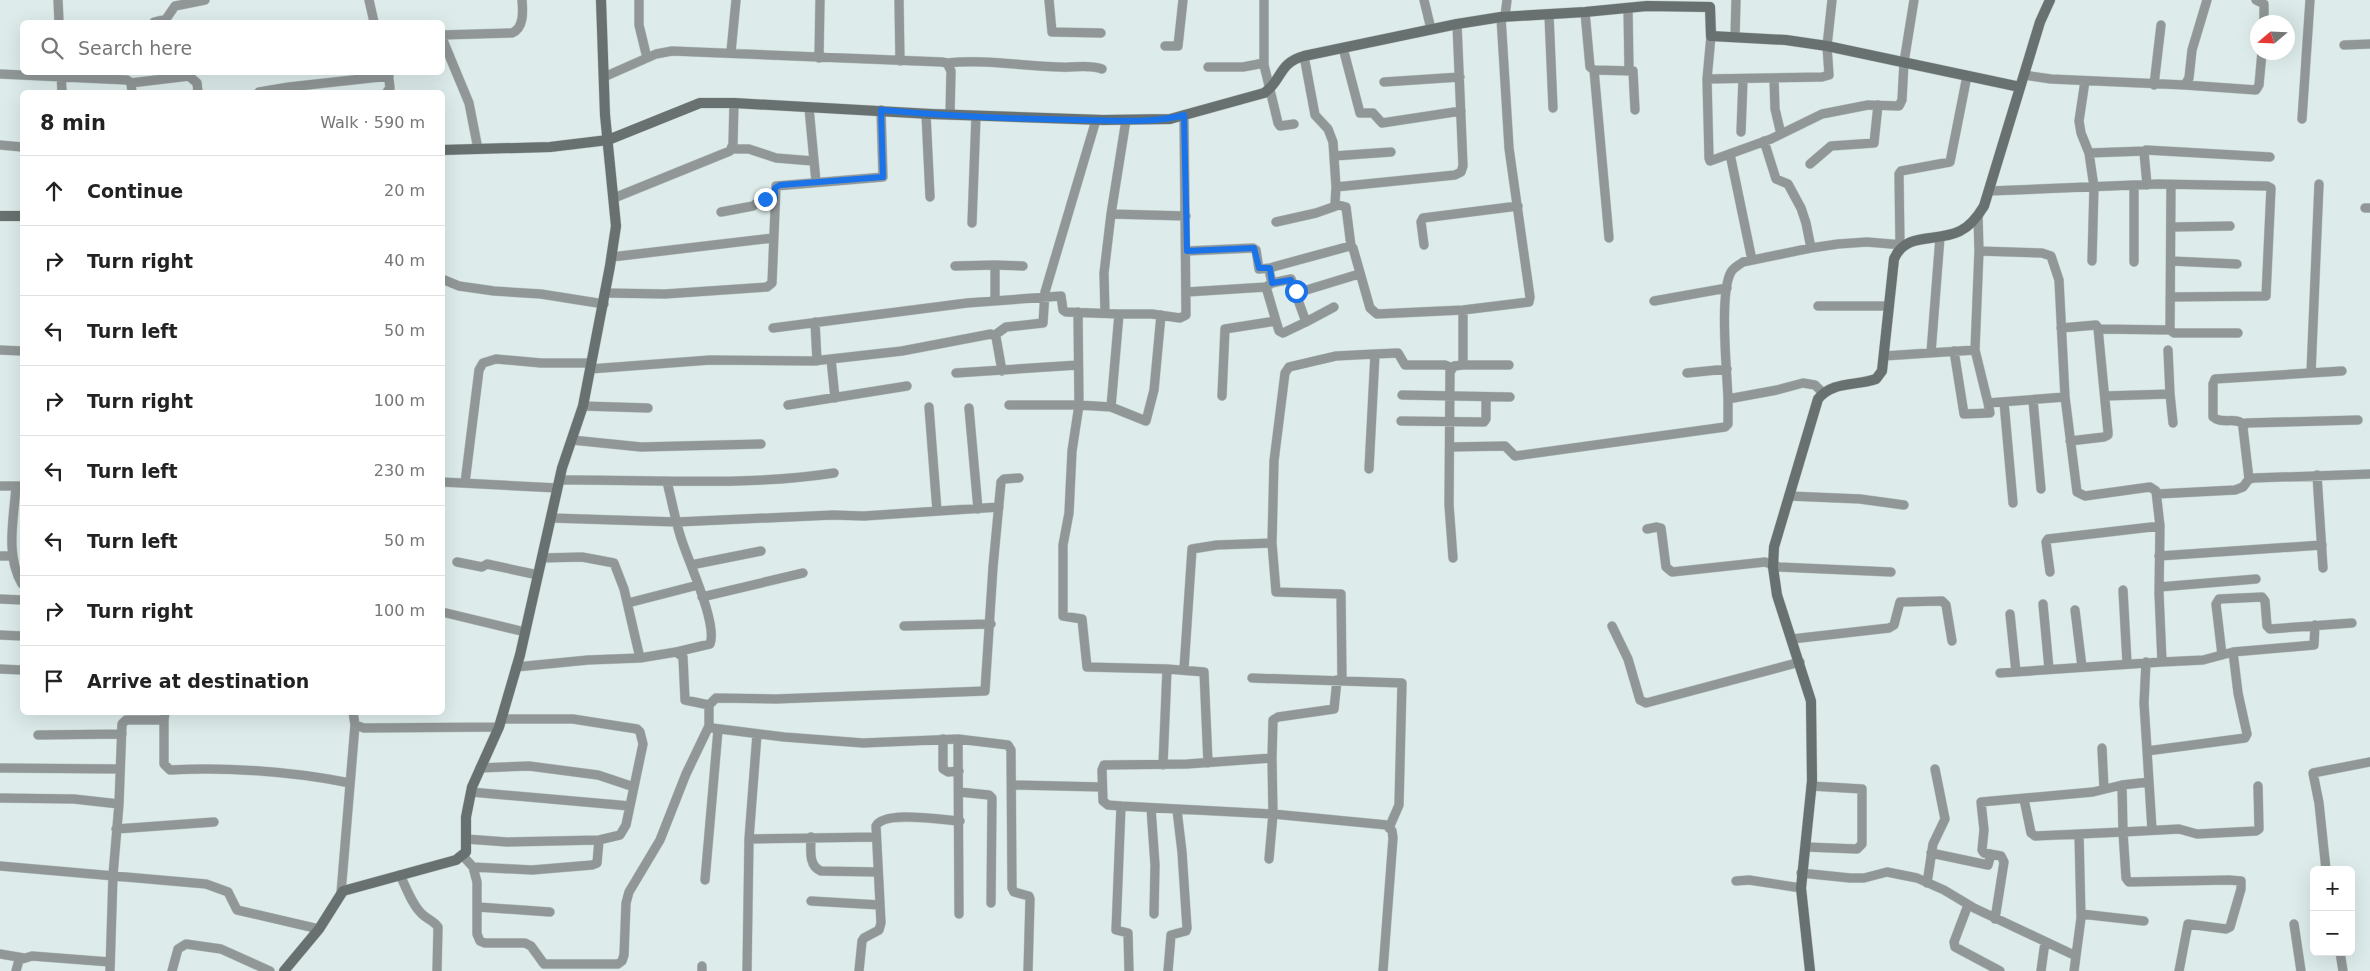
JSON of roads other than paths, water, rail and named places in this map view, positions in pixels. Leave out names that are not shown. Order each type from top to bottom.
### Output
[{"type":"street","points":[[58,0],[59,20]]},
{"type":"street","points":[[162,20],[166,19],[171,9],[175,6],[205,0]]},
{"type":"street","points":[[369,0],[374,20]]},
{"type":"street","points":[[445,37],[512,33],[518,30],[521,24],[522,0]]},
{"type":"street","points":[[341,893],[456,860],[463,856],[466,848],[466,817],[470,792],[500,723],[516,667],[559,484],[583,406],[612,257],[616,226],[608,140],[601,0]]},
{"type":"street","points":[[639,0],[639,25],[647,58]]},
{"type":"street","points":[[731,52],[736,0]]},
{"type":"street","points":[[819,58],[820,0]]},
{"type":"street","points":[[899,0],[900,61]]},
{"type":"street","points":[[1049,0],[1052,32],[1101,33]]},
{"type":"street","points":[[1165,46],[1178,46],[1183,0]]},
{"type":"street","points":[[1264,0],[1264,64],[1278,125],[1294,124]]},
{"type":"street","points":[[1424,0],[1431,29]]},
{"type":"street","points":[[1276,222],[1316,213],[1336,206],[1346,207],[1351,246],[1370,308],[1374,313],[1463,310],[1527,302],[1530,300],[1509,148],[1503,16],[1507,0]]},
{"type":"street","points":[[1735,37],[1736,0]]},
{"type":"street","points":[[1707,79],[1822,77],[1829,75],[1827,46],[1832,0]]},
{"type":"street","points":[[445,150],[550,147],[608,140],[700,103],[734,103],[976,116],[1096,120],[1170,119],[1264,93],[1288,62],[1304,56],[1431,29],[1503,16],[1628,8],[1710,7],[1711,36],[1707,79],[1709,159],[1712,160],[1782,134],[1822,114],[1854,106],[1897,106],[1901,104],[1904,62],[1914,0]]},
{"type":"street","points":[[2186,85],[2189,78],[2192,50],[2206,0]]},
{"type":"street","points":[[2256,0],[2264,4],[2264,15]]},
{"type":"street","points":[[2302,119],[2310,0]]},
{"type":"street","points":[[1450,447],[1505,446],[1515,456],[1725,428],[1728,424],[1728,398],[1725,302],[1731,272],[1743,262],[1811,248],[1867,242],[1901,245],[1962,231],[1978,216],[1990,191],[2047,1]]},
{"type":"street","points":[[1628,8],[1629,70]]},
{"type":"street","points":[[1585,12],[1590,67],[1594,70],[1608,238]]},
{"type":"street","points":[[1549,14],[1554,108]]},
{"type":"street","points":[[1336,187],[1459,174],[1463,166],[1456,24]]},
{"type":"street","points":[[2154,85],[2161,25]]},
{"type":"street","points":[[1711,36],[1786,40],[1827,46],[2020,87]]},
{"type":"street","points":[[445,44],[469,102],[478,149]]},
{"type":"street","points":[[2344,44],[2370,44]]},
{"type":"street","points":[[1343,48],[1360,113],[1373,113],[1382,123],[1461,110]]},
{"type":"street","points":[[604,77],[647,58],[672,51],[731,52],[819,58],[947,63],[974,62],[1061,67],[1090,66],[1102,69]]},
{"type":"street","points":[[1304,56],[1315,115],[1331,135],[1334,156],[1336,206]]},
{"type":"street","points":[[2024,75],[2085,81],[2256,90],[2260,85],[2262,60]]},
{"type":"street","points":[[947,63],[951,71],[950,115]]},
{"type":"street","points":[[1208,67],[1243,67],[1264,64]]},
{"type":"street","points":[[1594,70],[1629,70],[1634,72],[1635,110]]},
{"type":"street","points":[[0,74],[20,74]]},
{"type":"street","points":[[61,75],[62,90]]},
{"type":"street","points":[[72,75],[127,80],[131,88],[188,76],[197,83],[198,90]]},
{"type":"street","points":[[271,90],[380,75]]},
{"type":"street","points":[[388,75],[388,90]]},
{"type":"street","points":[[1810,971],[1801,888],[1812,786],[1811,701],[1777,595],[1773,564],[1774,547],[1818,399],[1823,393],[1839,386],[1876,379],[1882,371],[1894,259],[1901,245],[1899,174],[1901,171],[1948,163],[1952,160],[1967,76]]},
{"type":"street","points":[[1384,82],[1460,77]]},
{"type":"street","points":[[1774,78],[1775,109],[1782,134]]},
{"type":"street","points":[[1741,132],[1743,79]]},
{"type":"street","points":[[2085,81],[2079,121],[2081,133],[2089,154],[2094,187],[2092,261]]},
{"type":"street","points":[[732,149],[734,103]]},
{"type":"street","points":[[1810,164],[1831,146],[1874,143],[1878,105]]},
{"type":"street","points":[[808,108],[816,182]]},
{"type":"street","points":[[606,293],[664,294],[763,288],[772,282],[775,188],[778,185],[883,177],[881,110]]},
{"type":"street","points":[[926,114],[930,197]]},
{"type":"street","points":[[773,328],[995,300],[1044,296],[1061,296],[1065,311],[1161,315],[1184,318],[1187,311],[1187,251],[1184,115]]},
{"type":"street","points":[[972,223],[976,116]]},
{"type":"street","points":[[465,483],[480,370],[483,363],[496,359],[591,366],[710,360],[817,361],[902,351],[991,334],[995,335],[1006,327],[1042,323],[1044,296],[1096,120]]},
{"type":"street","points":[[1105,313],[1104,273],[1126,120]]},
{"type":"street","points":[[1764,141],[1776,179],[1788,184],[1804,214],[1811,248]]},
{"type":"street","points":[[0,145],[20,146]]},
{"type":"street","points":[[614,194],[682,172],[732,149],[749,149],[776,158],[813,161]]},
{"type":"street","points":[[2089,154],[2145,151],[2270,157]]},
{"type":"street","points":[[2145,151],[2147,185]]},
{"type":"street","points":[[1334,156],[1391,152]]},
{"type":"street","points":[[1730,154],[1752,260]]},
{"type":"street","points":[[2311,373],[2319,184]]},
{"type":"street","points":[[1990,191],[2147,185],[2267,186],[2272,190],[2266,296],[2170,298]]},
{"type":"street","points":[[2170,330],[2171,185]]},
{"type":"street","points":[[2134,186],[2134,262]]},
{"type":"street","points":[[721,212],[753,206],[761,200],[775,198]]},
{"type":"street","points":[[1424,245],[1421,222],[1423,218],[1518,206]]},
{"type":"street","points":[[1111,214],[1186,216]]},
{"type":"street","points":[[0,216],[20,216]]},
{"type":"street","points":[[1954,351],[1964,414],[1990,413],[1975,350],[1979,251],[1978,216]]},
{"type":"street","points":[[2172,227],[2230,226]]},
{"type":"street","points":[[1931,353],[1940,237]]},
{"type":"street","points":[[612,257],[773,238]]},
{"type":"street","points":[[1187,251],[1254,248],[1259,269],[1270,268],[1351,246]]},
{"type":"street","points":[[1979,251],[2042,252],[2051,256],[2059,280],[2065,397],[2076,489],[2080,495],[2150,487],[2155,489],[2160,526],[2159,587],[2162,662]]},
{"type":"street","points":[[2171,261],[2237,264]]},
{"type":"street","points":[[954,266],[1023,266]]},
{"type":"street","points":[[995,266],[995,300]]},
{"type":"street","points":[[1270,268],[1269,285],[1276,321],[1280,331],[1283,333],[1334,307]]},
{"type":"street","points":[[1297,292],[1359,274]]},
{"type":"street","points":[[445,280],[459,286],[494,291],[541,294],[604,304]]},
{"type":"street","points":[[1187,292],[1269,285],[1291,280],[1297,292],[1306,322]]},
{"type":"street","points":[[1654,301],[1727,288]]},
{"type":"street","points":[[1818,306],[1889,306]]},
{"type":"street","points":[[1463,310],[1463,365]]},
{"type":"street","points":[[1078,312],[1079,405],[1072,451],[1069,513],[1064,545],[1063,616],[1082,620],[1087,666],[1167,668],[1202,671],[1205,674],[1208,763]]},
{"type":"street","points":[[1111,407],[1119,314]]},
{"type":"street","points":[[1009,405],[1111,407],[1146,421],[1154,390],[1161,315]]},
{"type":"street","points":[[1222,396],[1224,330],[1276,321]]},
{"type":"street","points":[[815,322],[817,361]]},
{"type":"street","points":[[2061,328],[2096,325],[2105,396],[2108,435],[2070,440]]},
{"type":"street","points":[[2098,329],[2170,330],[2174,333],[2238,332]]},
{"type":"street","points":[[995,335],[1002,371]]},
{"type":"street","points":[[0,350],[20,351]]},
{"type":"street","points":[[1884,356],[1975,350]]},
{"type":"street","points":[[2168,350],[2172,423]]},
{"type":"street","points":[[1269,859],[1273,814],[1272,720],[1278,717],[1334,709],[1340,680],[1340,594],[1276,592],[1272,543],[1274,461],[1286,369],[1293,365],[1336,356],[1398,353],[1402,363],[1405,365],[1445,365],[1452,368],[1463,365],[1509,365]]},
{"type":"street","points":[[1369,469],[1375,354]]},
{"type":"street","points":[[831,359],[835,398]]},
{"type":"street","points":[[956,373],[1078,365]]},
{"type":"street","points":[[1452,368],[1449,505],[1453,558]]},
{"type":"street","points":[[1687,373],[1727,368]]},
{"type":"street","points":[[2244,425],[2238,421],[2217,421],[2213,417],[2213,384],[2215,379],[2342,371]]},
{"type":"street","points":[[1728,398],[1777,390],[1803,383],[1815,385],[1823,393]]},
{"type":"street","points":[[788,405],[907,386]]},
{"type":"street","points":[[2105,396],[2170,394]]},
{"type":"street","points":[[1402,395],[1510,397]]},
{"type":"street","points":[[1401,421],[1485,421],[1486,397]]},
{"type":"street","points":[[1988,403],[2065,397]]},
{"type":"street","points":[[2033,400],[2041,488]]},
{"type":"street","points":[[2004,402],[2013,503]]},
{"type":"street","points":[[583,406],[648,408]]},
{"type":"street","points":[[930,407],[937,512]]},
{"type":"street","points":[[969,408],[978,510]]},
{"type":"street","points":[[2244,425],[2250,422],[2358,420]]},
{"type":"street","points":[[2157,494],[2234,490],[2243,487],[2249,479],[2244,425]]},
{"type":"street","points":[[572,440],[640,447],[761,444]]},
{"type":"street","points":[[445,482],[559,484],[630,480],[667,482],[772,480],[834,473]]},
{"type":"street","points":[[2249,479],[2370,474]]},
{"type":"street","points":[[2318,475],[2323,568]]},
{"type":"street","points":[[709,705],[716,698],[776,699],[984,693],[987,689],[993,567],[1002,481],[1019,478]]},
{"type":"street","points":[[516,667],[588,660],[640,658],[710,644],[712,637],[702,597],[677,522],[667,482]]},
{"type":"street","points":[[0,486],[19,486],[13,556],[20,580]]},
{"type":"street","points":[[1789,496],[1860,499],[1904,505]]},
{"type":"street","points":[[552,518],[677,522],[815,516],[864,516],[978,510],[999,507]]},
{"type":"street","points":[[2050,572],[2046,542],[2048,539],[2160,526]]},
{"type":"street","points":[[1647,529],[1661,528],[1666,567],[1669,571],[1765,562],[1779,567],[1891,572]]},
{"type":"street","points":[[1184,670],[1192,549],[1216,545],[1272,543]]},
{"type":"street","points":[[2160,556],[2322,545]]},
{"type":"street","points":[[691,566],[761,551]]},
{"type":"street","points":[[0,556],[13,556]]},
{"type":"street","points":[[542,558],[582,557],[614,563],[628,603],[640,658]]},
{"type":"street","points":[[457,562],[482,567],[487,564],[538,575]]},
{"type":"street","points":[[702,597],[803,573]]},
{"type":"street","points":[[2159,587],[2256,579]]},
{"type":"street","points":[[628,603],[698,585]]},
{"type":"street","points":[[2123,590],[2127,663]]},
{"type":"street","points":[[2222,655],[2218,600],[2262,597],[2265,601],[2268,628],[2352,623]]},
{"type":"street","points":[[0,599],[20,600]]},
{"type":"street","points":[[1792,639],[1890,628],[1894,625],[1900,602],[1942,601],[1946,605],[1952,641]]},
{"type":"street","points":[[2042,604],[2049,669]]},
{"type":"street","points":[[2075,610],[2082,667]]},
{"type":"street","points":[[445,613],[525,632]]},
{"type":"street","points":[[2010,614],[2016,672]]},
{"type":"street","points":[[904,626],[991,624]]},
{"type":"street","points":[[1612,626],[1628,659],[1642,702],[1666,699],[1800,662]]},
{"type":"street","points":[[2000,674],[2127,663],[2203,660],[2233,652],[2314,645],[2315,626]]},
{"type":"street","points":[[0,635],[20,636]]},
{"type":"street","points":[[676,652],[683,657],[685,700],[709,705]]},
{"type":"street","points":[[2147,751],[2246,738],[2247,734],[2238,693],[2233,652]]},
{"type":"street","points":[[2146,662],[2144,703],[2152,830]]},
{"type":"street","points":[[1163,765],[1167,668]]},
{"type":"street","points":[[0,669],[20,670]]},
{"type":"street","points":[[1252,678],[1403,684],[1399,805],[1389,828]]},
{"type":"street","points":[[705,880],[714,728],[709,705]]},
{"type":"street","points":[[284,971],[319,929],[341,893],[355,725],[353,715]]},
{"type":"street","points":[[16,971],[19,960],[32,956],[110,966],[113,875],[119,804],[122,724],[124,717],[164,716],[164,764],[170,770],[252,769],[301,774],[350,783]]},
{"type":"street","points":[[355,725],[364,728],[573,719],[637,729],[640,732],[643,744],[626,825],[620,835],[599,840],[507,842],[466,840]]},
{"type":"street","points":[[714,728],[757,734],[863,743],[958,739],[1008,745],[1011,750],[1012,785],[1012,888],[1014,892],[1028,896],[1030,900],[1028,971]]},
{"type":"street","points":[[463,856],[473,868],[478,888],[478,934],[480,941],[485,943],[525,943],[531,946],[539,960],[544,964],[618,964],[622,961],[626,903],[629,892],[660,840],[686,774],[714,728]]},
{"type":"street","points":[[38,735],[122,734]]},
{"type":"street","points":[[747,971],[749,838],[757,734]]},
{"type":"street","points":[[943,739],[943,769],[948,772],[959,771]]},
{"type":"street","points":[[958,739],[960,821],[959,914]]},
{"type":"street","points":[[2102,748],[2104,789]]},
{"type":"street","points":[[1272,758],[1163,765],[1104,765],[1102,801],[1105,804],[1121,806],[1273,814],[1381,823],[1389,828],[1393,838],[1383,971]]},
{"type":"street","points":[[2326,866],[2319,803],[2313,774],[2370,762]]},
{"type":"street","points":[[480,768],[529,766],[598,775],[634,787]]},
{"type":"street","points":[[0,768],[120,769]]},
{"type":"street","points":[[1928,883],[1931,853],[1937,834],[1946,819],[1935,768]]},
{"type":"street","points":[[1995,918],[2004,862],[2001,856],[1984,853],[1982,850],[1984,830],[1980,803],[2093,792],[2122,785],[2149,782]]},
{"type":"street","points":[[1012,785],[1102,787]]},
{"type":"street","points":[[2122,785],[2126,878],[2129,882],[2241,881],[2241,888],[2229,928],[2188,924],[2179,971]]},
{"type":"street","points":[[1806,847],[1857,849],[1862,844],[1862,790],[1812,786]]},
{"type":"street","points":[[2024,799],[2032,835],[2179,829],[2197,834],[2256,831],[2259,829],[2258,786]]},
{"type":"street","points":[[470,792],[630,806]]},
{"type":"street","points":[[959,792],[989,795],[992,798],[992,903]]},
{"type":"street","points":[[0,798],[74,799],[119,804]]},
{"type":"street","points":[[1121,806],[1116,930],[1128,933],[1129,971]]},
{"type":"street","points":[[1151,808],[1155,865],[1154,914]]},
{"type":"street","points":[[1168,971],[1171,935],[1186,931],[1187,928],[1177,810]]},
{"type":"street","points":[[859,971],[862,941],[879,930],[880,905],[876,826],[883,819],[901,817],[960,821]]},
{"type":"street","points":[[116,829],[214,822]]},
{"type":"street","points":[[2074,971],[2081,914],[2079,834]]},
{"type":"street","points":[[749,838],[876,838]]},
{"type":"street","points":[[811,838],[812,864],[820,871],[877,872]]},
{"type":"street","points":[[473,868],[532,870],[592,866],[597,863],[599,840]]},
{"type":"street","points":[[1931,853],[1988,865],[1991,854]]},
{"type":"street","points":[[0,866],[206,884],[228,892],[238,910],[319,929]]},
{"type":"street","points":[[1802,874],[1864,878],[1887,872],[1917,878],[1944,890],[1968,905],[2076,956]]},
{"type":"street","points":[[400,875],[415,905],[422,914],[438,927],[437,971]]},
{"type":"street","points":[[1736,880],[1749,880],[1801,888]]},
{"type":"street","points":[[811,901],[880,905]]},
{"type":"street","points":[[1968,905],[1954,942],[1955,947],[2000,971]]},
{"type":"street","points":[[478,907],[550,912]]},
{"type":"street","points":[[2081,914],[2144,921]]},
{"type":"street","points":[[2294,924],[2300,971]]},
{"type":"street","points":[[2041,971],[2044,942]]},
{"type":"street","points":[[172,971],[178,949],[186,944],[220,949],[270,971]]},
{"type":"street","points":[[0,954],[24,958]]},
{"type":"street","points":[[2341,956],[2343,971]]},
{"type":"street","points":[[539,960],[539,971]]}]
